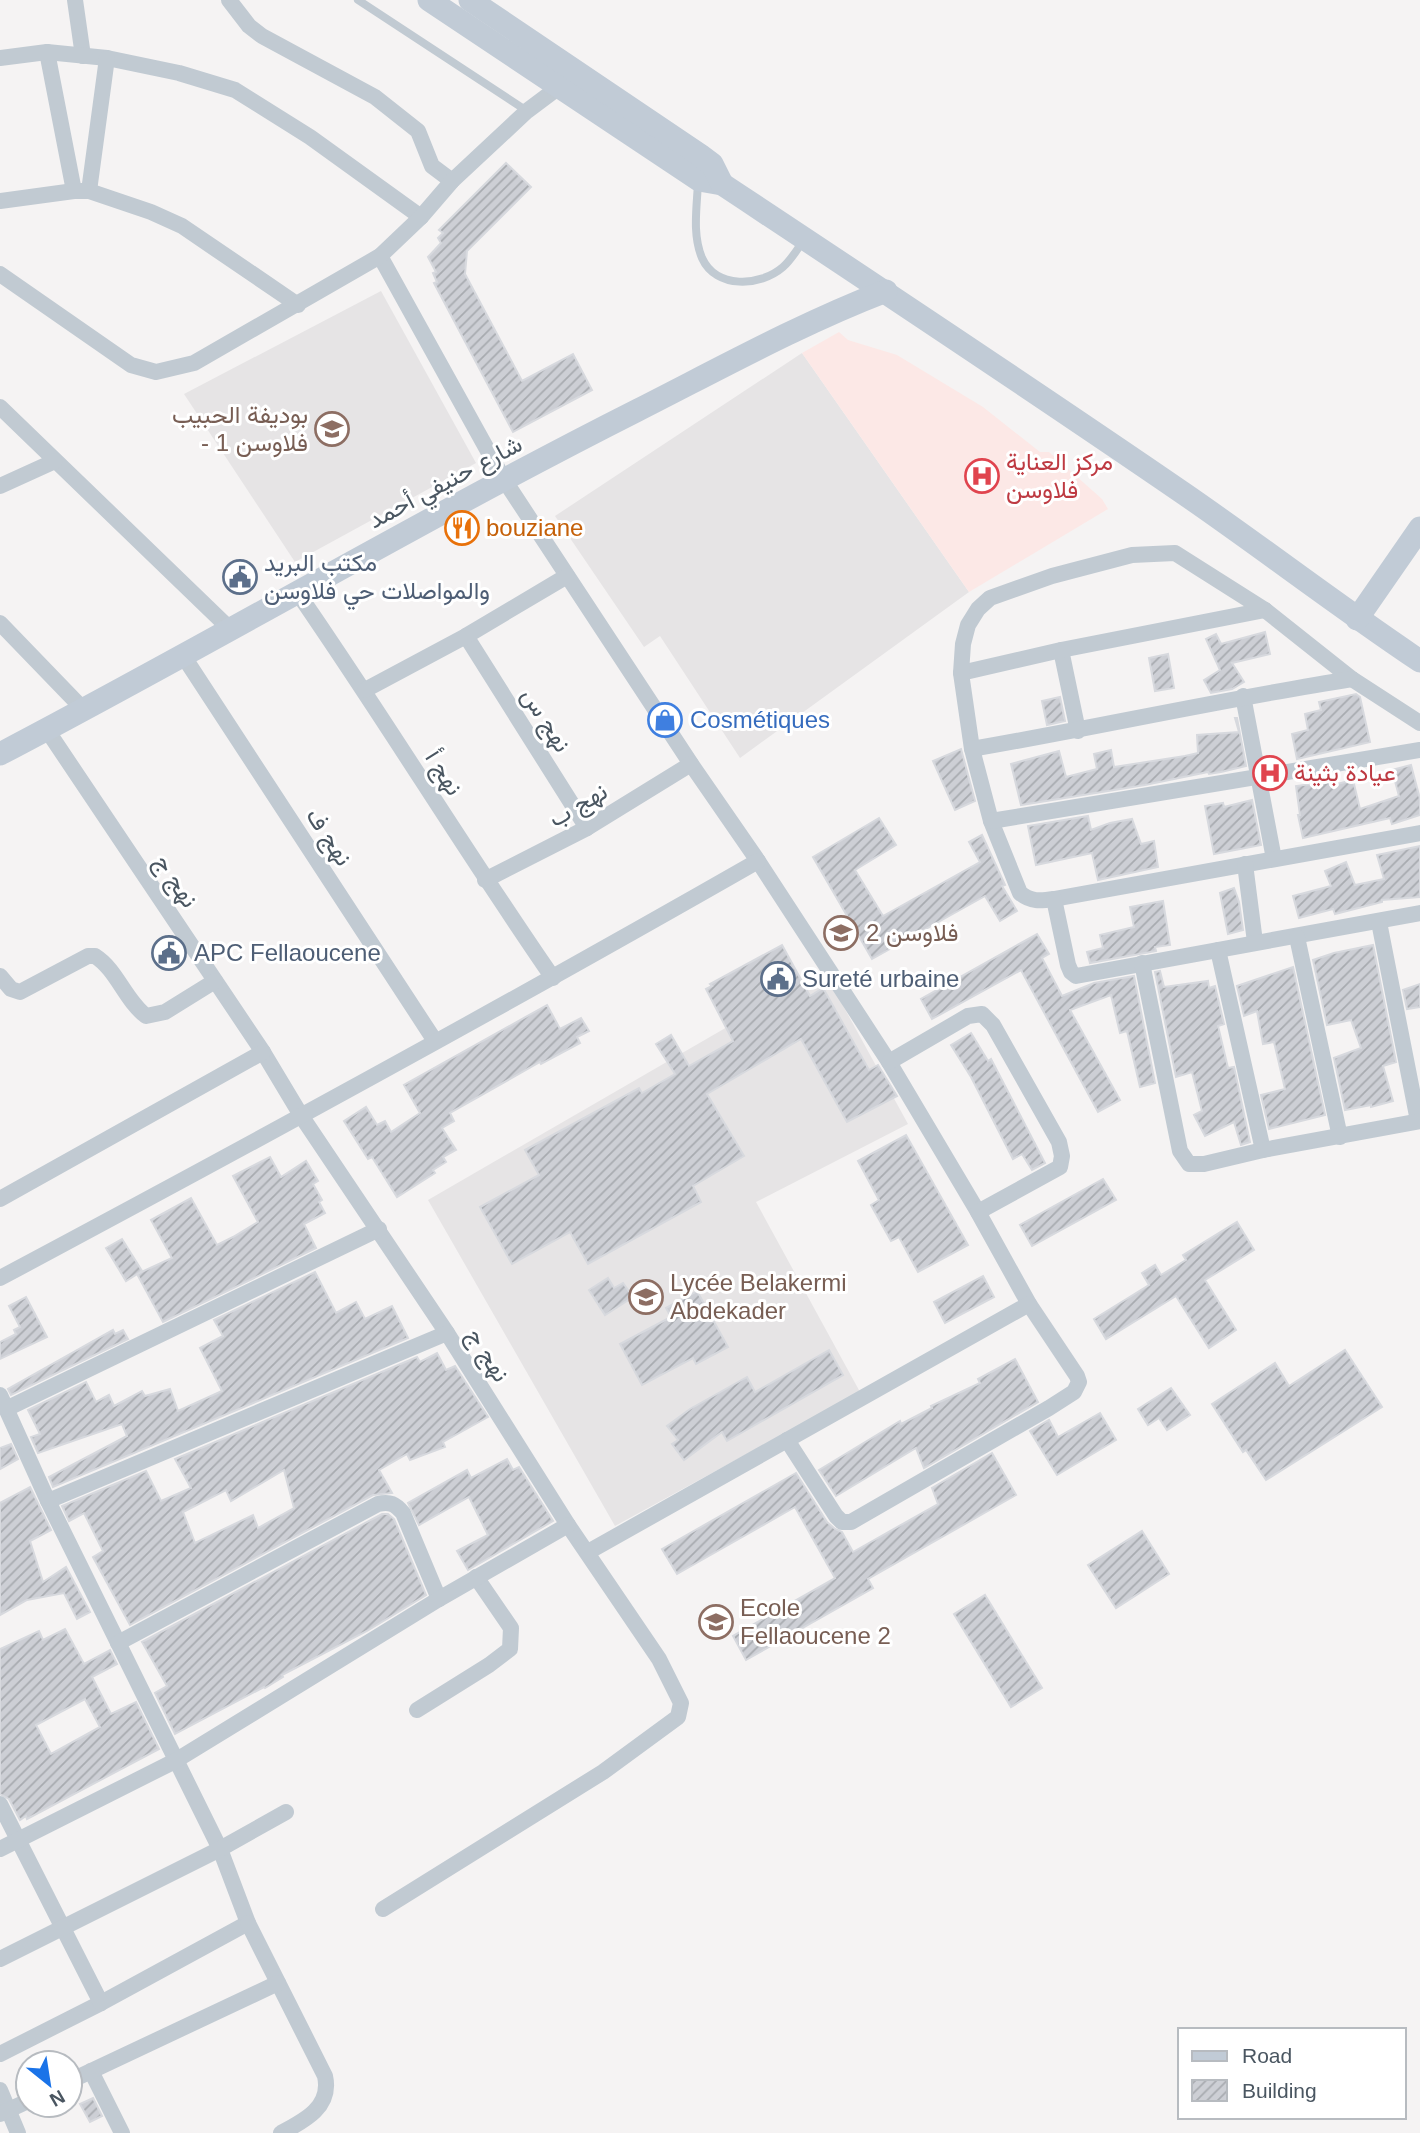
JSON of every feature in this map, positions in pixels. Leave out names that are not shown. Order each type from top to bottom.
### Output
[{"type":"main road","points":[[429,0],[699,180],[722,184],[886,291],[1224,521],[1357,619],[1420,661]]},
{"type":"main road","points":[[470,0],[700,155],[712,164],[722,184]]},
{"type":"main road","name":"شارع حنيفي أحمد","points":[[0,754],[184,657],[503,478],[808,324],[886,291]]},
{"type":"main road","points":[[1357,619],[1420,528]]},
{"type":"street","points":[[75,0],[83,56]]},
{"type":"street","points":[[229,0],[249,26],[262,36],[374,97],[418,131],[424,140],[432,166],[452,181]]},
{"type":"street","points":[[47,52],[81,191]]},
{"type":"street","points":[[0,58],[47,52],[107,58],[179,73],[235,90],[310,137],[421,217]]},
{"type":"street","points":[[81,191],[107,58]]},
{"type":"street","points":[[0,274],[131,365],[156,372],[194,363],[380,256],[421,217],[452,181],[527,111],[559,87]]},
{"type":"street","points":[[0,201],[81,191],[151,212],[182,226],[298,305]]},
{"type":"street","points":[[380,256],[503,478],[889,1062],[1029,1304],[1077,1376],[1078,1387],[1048,1408],[851,1522],[842,1522],[836,1516],[787,1440]]},
{"type":"street","points":[[0,407],[230,629]]},
{"type":"street","points":[[0,486],[55,461]]},
{"type":"street","points":[[1420,723],[1352,678],[1265,610],[1175,553],[1132,555],[1052,576],[990,598],[978,609],[968,625],[963,644],[961,673],[972,749],[991,821],[1020,893],[1026,898],[1038,902],[1054,900],[1420,833]]},
{"type":"street","points":[[365,690],[567,576]]},
{"type":"street","name":"نهج أ","points":[[297,592],[365,690],[485,880],[554,978]]},
{"type":"street","points":[[961,673],[1061,650],[1265,610]]},
{"type":"street","points":[[0,623],[84,710]]},
{"type":"street","name":"نهج س","points":[[466,635],[587,828]]},
{"type":"street","points":[[1061,650],[1078,731]]},
{"type":"street","name":"نهج ف","points":[[184,657],[435,1041]]},
{"type":"street","points":[[972,749],[1078,731],[1244,696],[1352,678]]},
{"type":"street","points":[[1244,696],[1273,859]]},
{"type":"street","name":"نهج ج","points":[[47,730],[447,1333],[568,1525],[667,1672],[681,1703],[678,1717],[603,1772],[383,1909]]},
{"type":"street","points":[[991,821],[1420,750]]},
{"type":"street","name":"نهج ب","points":[[485,880],[587,828],[691,764]]},
{"type":"street","points":[[0,1278],[302,1117],[435,1041],[554,978],[758,861]]},
{"type":"street","points":[[1245,864],[1255,942]]},
{"type":"street","points":[[1054,900],[1068,965],[1073,975],[1420,913]]},
{"type":"street","points":[[1142,963],[1180,1151],[1185,1160],[1194,1165],[1204,1164],[1263,1150],[1419,1121],[1379,922]]},
{"type":"street","points":[[1297,937],[1340,1137]]},
{"type":"street","points":[[1218,950],[1263,1150]]},
{"type":"street","points":[[0,976],[11,989],[20,992],[88,956],[95,956],[106,965],[134,1007],[146,1016],[165,1012],[215,981]]},
{"type":"street","points":[[889,1062],[968,1016],[982,1014],[993,1025],[1059,1142],[1062,1156],[1059,1167],[978,1212]]},
{"type":"street","points":[[0,1199],[263,1052]]},
{"type":"street","points":[[281,2133],[305,2121],[316,2110],[324,2099],[327,2085],[325,2076],[247,1923],[220,1849],[48,1501],[3,1402],[379,1229]]},
{"type":"street","points":[[588,1552],[1029,1304]]},
{"type":"street","points":[[48,1501],[447,1333]]},
{"type":"street","points":[[118,1643],[378,1504],[387,1502],[397,1505],[403,1513],[439,1599]]},
{"type":"street","points":[[0,1849],[175,1761],[439,1599],[568,1525]]},
{"type":"street","points":[[418,1710],[510,1649],[511,1628],[476,1577]]},
{"type":"street","points":[[0,1804],[101,2003]]},
{"type":"street","points":[[0,1959],[220,1849],[286,1812]]},
{"type":"street","points":[[0,2054],[101,2003],[247,1923]]},
{"type":"street","points":[[84,2074],[278,1983]]},
{"type":"street","points":[[91,2071],[122,2133]]},
{"type":"street","points":[[0,2090],[4,2113],[18,2133]]},
{"type":"lane","points":[[358,0],[527,111]]},
{"type":"lane","points":[[699,180],[695,230],[697,243],[709,269],[718,276],[749,282],[772,275],[785,266],[805,239]]},
{"type":"shaded area","name":"بوديفة الحبيب - فلاوسن 1","points":[[381,291],[476,463],[295,562],[184,394]]},
{"type":"shaded area","name":"مركز العناية فلاوسن","points":[[839,332],[848,340],[897,355],[983,407],[1040,452],[1049,452],[1102,499],[1108,509],[969,592],[802,353]]},
{"type":"shaded area","points":[[802,353],[969,592],[740,758],[660,636],[644,647],[555,516]]},
{"type":"shaded area","name":"Lycée Belakermi Abdekader","points":[[824,971],[908,1124],[756,1202],[860,1392],[615,1526],[428,1200]]},
{"type":"building","points":[[506,163],[531,187],[467,251],[465,274],[522,381],[573,354],[592,390],[513,432],[434,283],[437,282],[433,273],[436,272],[428,257],[441,243],[438,238],[443,233],[439,230]]},
{"type":"building","points":[[1265,632],[1270,654],[1232,663],[1244,682],[1232,689],[1211,693],[1204,680],[1220,670],[1206,639],[1216,634],[1221,644]]},
{"type":"building","points":[[1168,654],[1174,688],[1155,691],[1149,658]]},
{"type":"building","points":[[1356,694],[1360,697],[1370,742],[1297,759],[1292,734],[1308,730],[1305,714],[1321,710],[1319,702]]},
{"type":"building","points":[[1060,697],[1065,721],[1047,725],[1042,701]]},
{"type":"building","points":[[1237,718],[1246,766],[1021,805],[1011,764],[1059,751],[1066,777],[1097,769],[1094,754],[1111,750],[1114,767],[1185,756],[1198,753],[1197,735],[1239,732]]},
{"type":"building","points":[[961,749],[975,801],[955,810],[933,761]]},
{"type":"building","points":[[1411,765],[1420,799],[1420,815],[1392,824],[1390,818],[1303,838],[1296,786],[1333,781],[1333,785],[1353,780],[1360,809],[1399,796],[1392,770]]},
{"type":"building","points":[[1252,800],[1261,845],[1214,854],[1205,806],[1223,803],[1224,807]]},
{"type":"building","points":[[1088,816],[1091,830],[1132,819],[1141,844],[1154,841],[1158,867],[1098,880],[1092,853],[1036,865],[1028,826]]},
{"type":"building","points":[[879,818],[896,845],[855,870],[883,916],[980,862],[969,842],[982,835],[1005,885],[1002,886],[1017,911],[1000,921],[985,896],[872,959],[813,857]]},
{"type":"building","points":[[1420,846],[1420,897],[1382,900],[1335,914],[1333,909],[1299,918],[1293,896],[1331,886],[1325,871],[1346,862],[1355,885],[1384,879],[1377,855]]},
{"type":"building","points":[[1234,888],[1243,930],[1228,934],[1220,893]]},
{"type":"building","points":[[1163,901],[1170,945],[1155,947],[1156,951],[1090,963],[1087,952],[1103,948],[1100,935],[1134,927],[1130,907]]},
{"type":"building","points":[[1037,934],[1049,954],[1042,958],[1062,996],[1094,983],[1134,976],[1155,1083],[1140,1087],[1127,1031],[1120,1033],[1111,995],[1070,1010],[1120,1100],[1098,1112],[1021,970],[932,1019],[921,999]]},
{"type":"building","points":[[782,945],[810,996],[823,988],[869,1070],[878,1065],[897,1096],[847,1122],[801,1039],[707,1094],[744,1156],[693,1186],[701,1202],[588,1264],[570,1232],[512,1264],[480,1207],[539,1175],[525,1150],[639,1088],[642,1093],[675,1074],[656,1044],[671,1035],[689,1066],[733,1041],[706,989],[712,986],[710,984]]},
{"type":"building","points":[[1373,945],[1396,1062],[1383,1066],[1393,1101],[1345,1110],[1334,1058],[1361,1048],[1351,1020],[1327,1025],[1313,960]]},
{"type":"building","points":[[1293,967],[1325,1115],[1269,1129],[1261,1095],[1285,1089],[1274,1042],[1263,1044],[1257,1011],[1244,1016],[1237,986]]},
{"type":"building","points":[[1160,971],[1164,987],[1208,981],[1209,988],[1215,986],[1224,1024],[1218,1026],[1228,1068],[1234,1067],[1250,1142],[1241,1145],[1234,1122],[1205,1136],[1194,1115],[1202,1111],[1192,1072],[1176,1077],[1155,972]]},
{"type":"building","points":[[1420,984],[1420,1007],[1407,1009],[1403,990]]},
{"type":"building","points":[[547,1005],[560,1029],[581,1018],[589,1031],[577,1037],[580,1043],[541,1064],[540,1062],[450,1113],[454,1121],[442,1128],[456,1150],[443,1157],[446,1162],[433,1170],[435,1173],[397,1197],[372,1157],[368,1159],[344,1121],[366,1107],[377,1125],[385,1121],[391,1132],[420,1113],[404,1085]]},
{"type":"building","points":[[971,1033],[988,1061],[991,1059],[1045,1163],[1032,1170],[1022,1154],[1013,1159],[971,1077],[951,1045]]},
{"type":"building","points":[[906,1135],[968,1245],[918,1272],[899,1237],[891,1241],[871,1205],[879,1200],[858,1161]]},
{"type":"building","points":[[270,1157],[281,1177],[306,1161],[318,1181],[313,1184],[322,1200],[319,1202],[325,1213],[304,1224],[316,1248],[163,1322],[137,1274],[172,1258],[151,1220],[191,1198],[217,1245],[233,1237],[258,1222],[233,1176]]},
{"type":"building","points":[[1103,1179],[1116,1200],[1032,1246],[1020,1225]]},
{"type":"building","points":[[1237,1222],[1254,1250],[1205,1280],[1236,1330],[1209,1348],[1176,1296],[1106,1339],[1094,1319],[1149,1285],[1142,1273],[1155,1265],[1161,1275],[1186,1260],[1183,1255]]},
{"type":"building","points":[[122,1239],[142,1271],[126,1281],[106,1248]]},
{"type":"building","points":[[315,1272],[336,1313],[356,1302],[365,1319],[392,1306],[408,1338],[53,1487],[49,1477],[127,1436],[122,1424],[38,1453],[31,1437],[40,1434],[28,1410],[86,1382],[96,1402],[109,1395],[114,1406],[142,1391],[145,1396],[170,1389],[178,1411],[222,1391],[200,1348],[223,1336],[214,1320]]},
{"type":"building","points":[[983,1276],[994,1297],[945,1323],[934,1302]]},
{"type":"building","points":[[608,1278],[614,1288],[623,1283],[633,1297],[605,1315],[589,1290]]},
{"type":"building","points":[[697,1291],[728,1347],[696,1364],[693,1358],[642,1385],[620,1344],[671,1317],[666,1308]]},
{"type":"building","points":[[26,1297],[47,1337],[0,1359],[0,1342],[16,1334],[14,1330],[20,1327],[9,1306]]},
{"type":"building","points":[[113,1330],[115,1334],[123,1330],[128,1339],[11,1395],[8,1389]]},
{"type":"building","points":[[829,1350],[843,1375],[727,1441],[722,1432],[684,1460],[672,1444],[678,1440],[667,1426],[690,1409],[747,1377],[755,1392]]},
{"type":"building","points":[[1345,1350],[1382,1407],[1266,1480],[1246,1450],[1243,1452],[1212,1404],[1275,1363],[1289,1386]]},
{"type":"building","points":[[437,1353],[446,1370],[455,1366],[488,1417],[443,1442],[445,1447],[410,1460],[407,1454],[379,1470],[392,1493],[373,1495],[130,1625],[93,1557],[103,1551],[84,1513],[69,1521],[62,1506],[146,1471],[161,1501],[191,1488],[175,1459],[417,1357],[420,1362]],"holes":[[[284,1470],[294,1508],[258,1528],[253,1515],[195,1543],[183,1512],[226,1490],[231,1501]]]},
{"type":"building","points":[[1015,1359],[1038,1402],[924,1468],[916,1448],[836,1496],[819,1470],[900,1421],[901,1424],[932,1408],[931,1406],[980,1383],[978,1379]]},
{"type":"building","points":[[1171,1388],[1190,1415],[1167,1430],[1159,1418],[1148,1425],[1138,1409]]},
{"type":"building","points":[[1100,1413],[1116,1440],[1057,1475],[1030,1431],[1049,1420],[1058,1437]]},
{"type":"building","points":[[11,1444],[18,1459],[0,1469],[0,1448]]},
{"type":"building","points":[[992,1453],[1016,1495],[868,1579],[873,1588],[746,1660],[733,1636],[835,1578],[795,1507],[677,1574],[662,1549],[796,1473],[827,1522],[842,1532],[853,1552],[938,1504],[932,1488]]},
{"type":"building","points":[[507,1459],[513,1470],[519,1467],[553,1521],[468,1570],[457,1551],[488,1535],[469,1497],[419,1525],[408,1503],[467,1470],[471,1478]]},
{"type":"building","points":[[30,1487],[51,1530],[30,1541],[43,1582],[66,1567],[90,1612],[77,1619],[64,1593],[27,1600],[0,1615],[0,1503]]},
{"type":"building","points":[[382,1514],[388,1514],[394,1519],[426,1595],[367,1631],[282,1675],[283,1677],[265,1688],[175,1734],[155,1693],[167,1686],[142,1642]]},
{"type":"building","points":[[1142,1531],[1169,1574],[1116,1608],[1088,1565]]},
{"type":"building","points":[[985,1595],[1042,1688],[1011,1707],[954,1614]]},
{"type":"building","points":[[65,1629],[84,1664],[110,1650],[117,1664],[92,1677],[111,1714],[136,1702],[159,1749],[27,1819],[26,1816],[20,1820],[9,1799],[0,1794],[0,1649],[39,1631],[43,1640]],"holes":[[[85,1699],[100,1727],[51,1754],[36,1725]]]},
{"type":"building","points":[[93,2098],[102,2116],[90,2122],[84,2111],[84,2102]]},
{"type":"place","name":"بوديفة الحبيب - فلاوسن 1","points":[[332,429]]},
{"type":"place","name":"مركز العناية فلاوسن","points":[[982,476]]},
{"type":"place","name":"bouziane","points":[[462,528]]},
{"type":"place","name":"مكتب البريد والمواصلات حي فلاوسن","points":[[240,577]]},
{"type":"place","name":"Cosmétiques","points":[[665,720]]},
{"type":"place","name":"عيادة بثينة","points":[[1270,773]]},
{"type":"place","name":"فلاوسن 2","points":[[841,933]]},
{"type":"place","name":"APC Fellaoucene","points":[[169,953]]},
{"type":"place","name":"Sureté urbaine","points":[[778,979]]},
{"type":"place","name":"Lycée Belakermi Abdekader","points":[[646,1297]]},
{"type":"place","name":"Ecole Fellaoucene 2","points":[[716,1622]]}]
